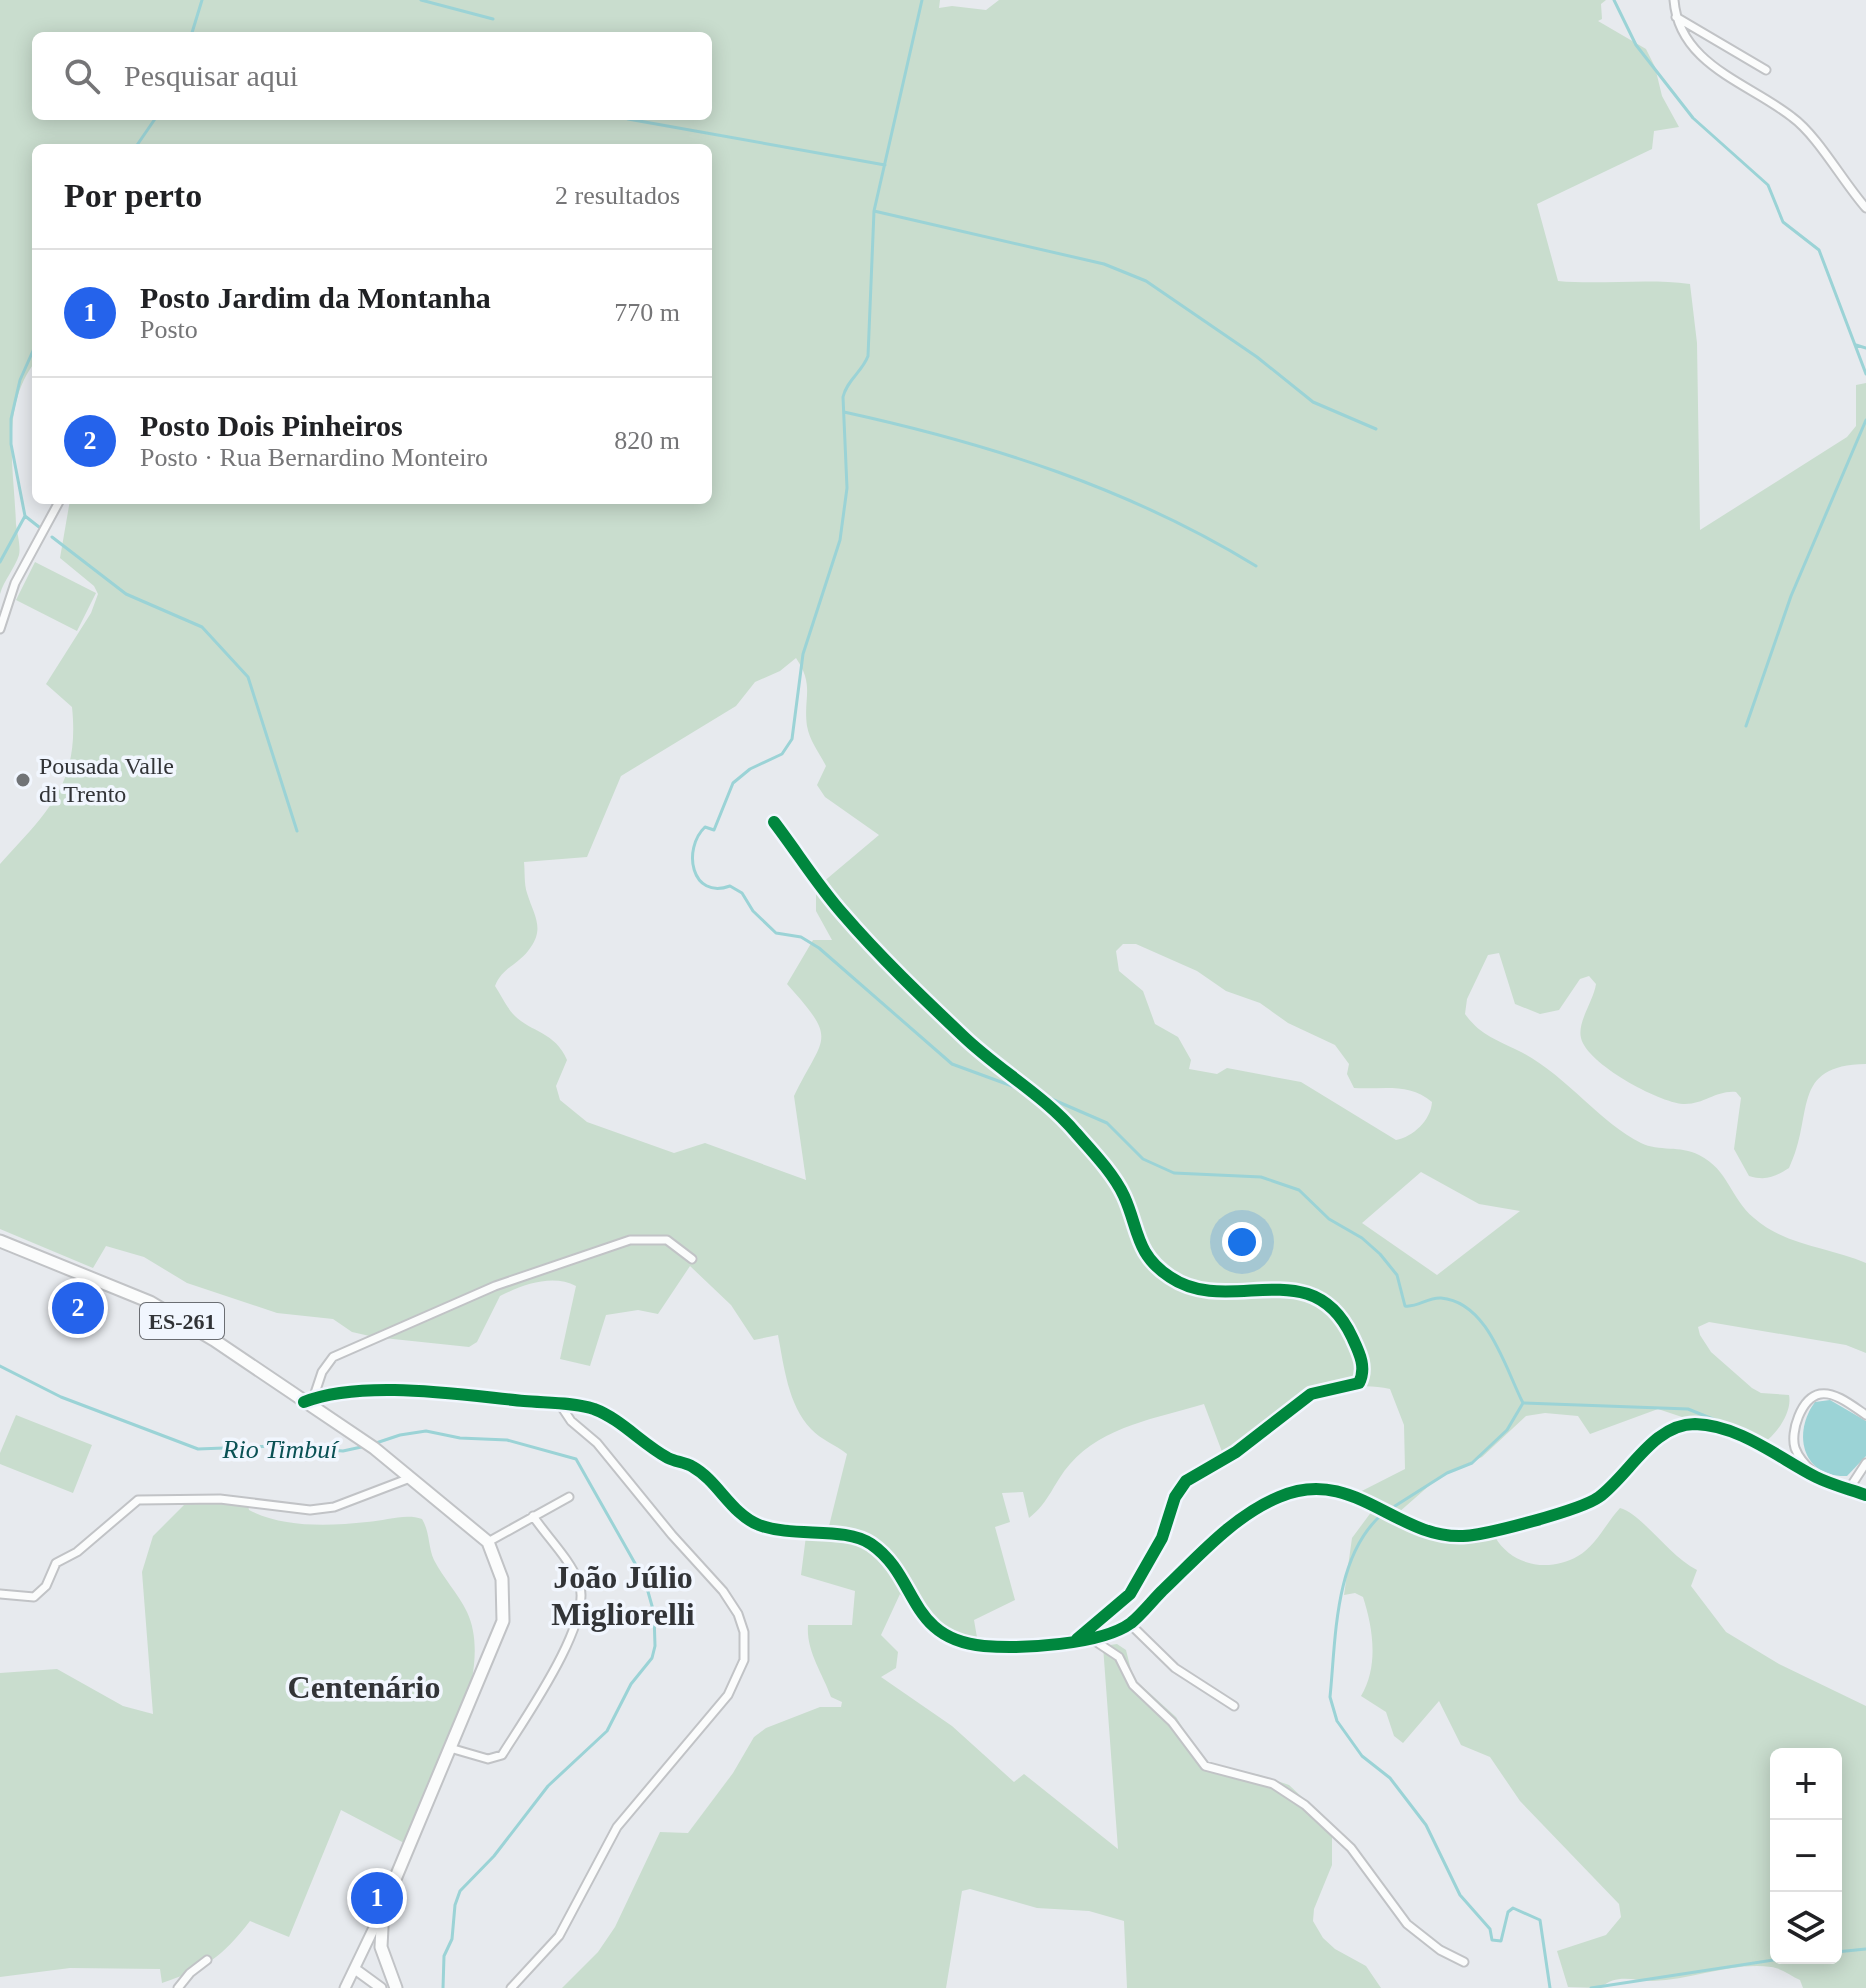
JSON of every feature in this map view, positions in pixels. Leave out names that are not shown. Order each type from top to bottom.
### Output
[{"type":"main road","name":"ES-261","points":[[0,1241],[150,1302],[214,1340],[308,1400],[374,1448],[471,1524],[488,1542],[502,1579],[503,1621],[383,1908],[381,1947],[396,1988]]},
{"type":"street","points":[[1674,0],[1676,17],[1687,37],[1722,74],[1802,126],[1866,208]]},
{"type":"street","points":[[1676,17],[1766,70]]},
{"type":"street","points":[[0,629],[15,583],[58,504]]},
{"type":"street","points":[[774,822],[867,941],[962,1036],[1051,1108],[1086,1144],[1123,1194],[1137,1241],[1158,1268],[1190,1286],[1213,1290],[1290,1289],[1309,1294],[1340,1315],[1359,1354],[1363,1371],[1359,1383],[1304,1398],[1236,1452],[1186,1481],[1175,1497],[1162,1538],[1130,1594],[1074,1641]]},
{"type":"street","points":[[308,1400],[333,1357],[553,1264],[645,1237],[667,1240],[692,1259]]},
{"type":"street","points":[[308,1400],[411,1390],[559,1403],[596,1410],[662,1454],[696,1468],[755,1524],[801,1534],[842,1534],[867,1541],[882,1554],[928,1622],[947,1636],[993,1646],[1092,1639],[1130,1624],[1239,1521],[1292,1492],[1313,1488],[1351,1494],[1426,1528],[1457,1536],[1545,1517],[1588,1503],[1611,1487],[1661,1435],[1682,1425],[1716,1427],[1738,1435],[1822,1480],[1866,1495]]},
{"type":"street","points":[[1822,1480],[1801,1462],[1796,1450],[1794,1434],[1801,1411],[1815,1396],[1829,1394],[1866,1415]]},
{"type":"street","points":[[511,1988],[568,1922],[617,1827],[728,1695],[739,1677],[746,1646],[738,1614],[723,1591],[559,1403]]},
{"type":"street","points":[[1849,1489],[1866,1463]]},
{"type":"street","points":[[0,1594],[34,1597],[46,1586],[56,1563],[77,1552],[131,1503],[220,1499],[310,1510],[334,1507],[410,1478]]},
{"type":"street","points":[[488,1542],[569,1497]]},
{"type":"street","points":[[450,1748],[488,1759],[502,1755],[537,1699],[578,1618],[579,1583],[533,1516]]},
{"type":"street","points":[[1130,1624],[1175,1668],[1234,1706]]},
{"type":"street","points":[[1092,1639],[1119,1657],[1133,1685],[1172,1722],[1200,1762],[1218,1772],[1273,1784],[1305,1805],[1351,1848],[1407,1924],[1440,1950],[1464,1962]]},
{"type":"street","points":[[345,1988],[383,1908]]},
{"type":"street","points":[[178,1988],[190,1973],[207,1960]]},
{"type":"street","points":[[355,1969],[381,1988]]},
{"type":"green space","points":[[0,0],[940,0],[939,8],[952,6],[986,10],[999,0],[1606,0],[1601,4],[1602,19],[1598,21],[1646,49],[1655,67],[1662,96],[1679,127],[1654,131],[1652,149],[1537,204],[1558,281],[1690,284],[1697,343],[1700,530],[1847,437],[1856,426],[1856,385],[1866,383],[1866,1064],[1825,1073],[1815,1083],[1808,1096],[1797,1148],[1789,1168],[1779,1174],[1760,1178],[1749,1176],[1734,1149],[1741,1098],[1736,1092],[1722,1093],[1690,1104],[1672,1102],[1641,1089],[1609,1070],[1586,1048],[1581,1038],[1581,1025],[1596,984],[1589,976],[1580,979],[1559,1010],[1540,1014],[1515,1004],[1499,953],[1488,955],[1467,999],[1465,1014],[1483,1032],[1552,1072],[1626,1134],[1648,1146],[1684,1150],[1709,1161],[1746,1210],[1766,1227],[1780,1235],[1866,1263],[1866,1353],[1846,1345],[1709,1322],[1698,1327],[1711,1352],[1761,1393],[1789,1395],[1784,1419],[1774,1434],[1761,1445],[1754,1448],[1721,1430],[1658,1409],[1590,1434],[1578,1416],[1545,1413],[1526,1416],[1482,1457],[1439,1477],[1398,1513],[1443,1542],[1464,1543],[1495,1537],[1511,1555],[1543,1565],[1567,1561],[1584,1552],[1620,1508],[1637,1518],[1676,1555],[1697,1570],[1691,1586],[1726,1632],[1779,1664],[1866,1706],[1866,1988],[1803,1988],[1800,1980],[1782,1970],[1756,1966],[1668,1980],[1619,1979],[1600,1988],[1568,1987],[1557,1951],[1606,1935],[1621,1917],[1619,1904],[1520,1801],[1490,1757],[1461,1745],[1439,1701],[1403,1743],[1394,1736],[1386,1712],[1361,1696],[1372,1660],[1369,1621],[1363,1597],[1355,1593],[1344,1595],[1352,1538],[1372,1511],[1350,1497],[1405,1469],[1404,1425],[1390,1389],[1366,1386],[1322,1395],[1302,1405],[1224,1457],[1204,1404],[1132,1425],[1083,1451],[1070,1464],[1042,1506],[1029,1518],[1023,1492],[1002,1493],[1010,1522],[995,1527],[1015,1600],[974,1620],[979,1649],[965,1648],[943,1639],[924,1623],[900,1594],[881,1635],[898,1652],[896,1668],[881,1677],[952,1726],[1014,1782],[1024,1774],[1118,1849],[1103,1646],[1117,1644],[1126,1650],[1133,1678],[1176,1717],[1199,1754],[1211,1765],[1260,1775],[1289,1785],[1332,1825],[1332,1865],[1314,1909],[1313,1921],[1323,1938],[1335,1949],[1366,1966],[1381,1988],[1127,1988],[1124,1921],[1089,1911],[1037,1908],[970,1889],[962,1891],[946,1988],[562,1988],[598,1952],[615,1927],[660,1832],[688,1833],[733,1773],[754,1737],[766,1728],[820,1707],[841,1707],[842,1702],[831,1697],[815,1661],[809,1644],[808,1625],[852,1625],[855,1591],[801,1575],[806,1536],[828,1530],[847,1454],[815,1433],[797,1409],[788,1385],[778,1335],[754,1340],[731,1305],[690,1266],[658,1314],[638,1310],[606,1315],[590,1366],[560,1359],[576,1286],[567,1282],[529,1284],[500,1296],[477,1342],[469,1347],[374,1337],[352,1332],[333,1319],[277,1313],[187,1283],[144,1257],[106,1246],[93,1268],[0,1229],[0,864],[46,811],[65,777],[71,757],[72,707],[46,684],[91,613],[98,594],[94,586],[60,558],[69,504],[712,504],[712,144],[32,144],[32,367],[17,397],[12,438],[19,544],[17,560],[0,594]],"holes":[[[796,658],[802,668],[807,692],[807,726],[826,766],[817,785],[825,797],[879,835],[816,888],[816,911],[832,940],[813,940],[787,984],[814,1017],[821,1038],[819,1049],[794,1096],[806,1180],[705,1143],[674,1153],[587,1122],[560,1100],[556,1086],[567,1060],[562,1050],[549,1037],[519,1020],[495,986],[501,975],[528,951],[536,936],[537,922],[526,889],[524,862],[587,857],[621,776],[736,706],[755,682],[780,671]],[[1123,944],[1136,944],[1197,971],[1226,991],[1260,1003],[1288,1023],[1335,1045],[1349,1064],[1347,1074],[1354,1088],[1405,1089],[1423,1096],[1432,1102],[1425,1121],[1415,1131],[1396,1140],[1301,1082],[1227,1068],[1217,1074],[1189,1069],[1191,1060],[1178,1037],[1155,1024],[1143,991],[1119,971],[1116,951]],[[1421,1172],[1479,1204],[1520,1211],[1437,1275],[1362,1223]]]},
{"type":"green space","points":[[35,562],[96,593],[77,631],[16,600]]},
{"type":"green space","points":[[16,1415],[92,1445],[73,1493],[0,1464],[0,1453]]},
{"type":"green space","points":[[214,1499],[247,1501],[249,1510],[291,1523],[322,1525],[402,1517],[422,1519],[434,1560],[467,1612],[474,1638],[474,1667],[468,1698],[445,1762],[406,1844],[341,1810],[289,1937],[250,1921],[212,1960],[162,1983],[160,1969],[70,1968],[0,1977],[0,1673],[57,1669],[123,1706],[153,1714],[142,1572],[153,1536],[184,1505]]},
{"type":"water","points":[[1830,1400],[1866,1421],[1866,1456],[1847,1476],[1820,1470],[1811,1462],[1803,1440],[1808,1414],[1815,1402]]},
{"type":"waterway","points":[[192,32],[202,0]]},
{"type":"waterway","points":[[421,0],[493,19]]},
{"type":"waterway","points":[[922,0],[874,211],[868,356],[843,397],[847,488],[840,540],[803,654],[792,739],[782,754],[750,769],[733,783],[714,830],[705,827],[698,836],[693,859],[694,870],[706,886],[730,886],[742,893],[753,911],[776,933],[801,937],[819,948],[952,1064],[1012,1086]]},
{"type":"waterway","points":[[1614,0],[1636,45],[1693,118],[1768,185],[1783,222],[1819,250],[1866,374]]},
{"type":"waterway","points":[[138,144],[154,120]]},
{"type":"waterway","points":[[634,120],[885,165]]},
{"type":"waterway","points":[[874,211],[1104,264],[1146,281],[1257,357],[1313,402],[1376,429]]},
{"type":"waterway","points":[[1856,345],[1866,348]]},
{"type":"waterway","points":[[0,562],[25,516],[11,444],[11,419],[20,380],[32,353]]},
{"type":"waterway","points":[[844,412],[1005,454],[1108,491],[1208,538],[1256,566]]},
{"type":"waterway","points":[[1746,726],[1791,596],[1866,420]]},
{"type":"waterway","points":[[25,516],[39,527]]},
{"type":"waterway","points":[[52,537],[126,594],[202,627],[248,677],[297,831]]},
{"type":"waterway","points":[[1040,1094],[1107,1123],[1143,1159],[1174,1173],[1261,1177],[1299,1190],[1329,1219],[1362,1238],[1380,1254],[1397,1275],[1405,1306],[1441,1298],[1457,1302],[1471,1311],[1493,1339],[1523,1403]]},
{"type":"waterway","name":"Rio Timbuí","points":[[0,1366],[61,1397],[198,1449],[277,1446],[343,1451],[366,1446]]},
{"type":"waterway","points":[[1523,1403],[1688,1409],[1730,1426]]},
{"type":"waterway","points":[[1395,1506],[1447,1473],[1472,1463],[1507,1430],[1523,1403]]},
{"type":"waterway","name":"Rio Timbuí","points":[[373,1444],[426,1431],[460,1438],[507,1440],[576,1459],[645,1581],[654,1613],[655,1646],[652,1658],[631,1684],[607,1731],[548,1786],[494,1856],[460,1891],[455,1905],[452,1939],[444,1956],[443,1988]]},
{"type":"waterway","points":[[1380,1516],[1354,1554],[1340,1600],[1330,1697],[1337,1721],[1362,1756],[1390,1778],[1426,1825],[1460,1895],[1490,1929],[1492,1940],[1501,1941],[1508,1912],[1513,1908],[1540,1920],[1550,1988]]},
{"type":"waterway","points":[[1842,1951],[1866,1949]]},
{"type":"waterway","points":[[1591,1988],[1770,1961]]},
{"type":"cycle path","points":[[774,822],[834,903],[886,961],[976,1048],[1063,1119],[1096,1155],[1120,1188],[1144,1250],[1159,1268],[1193,1288],[1292,1291],[1315,1297],[1335,1311],[1359,1354],[1362,1365],[1359,1383],[1311,1394],[1236,1452],[1186,1481],[1175,1497],[1162,1538],[1130,1594],[1077,1639]]},
{"type":"cycle path","points":[[304,1402],[354,1391],[383,1390],[568,1404],[594,1409],[668,1458],[690,1465],[702,1473],[740,1513],[759,1525],[788,1531],[847,1535],[871,1544],[898,1573],[927,1619],[941,1632],[959,1641],[984,1646],[1060,1644],[1118,1630],[1131,1623],[1231,1526],[1262,1505],[1305,1490],[1330,1490],[1352,1496],[1416,1527],[1439,1534],[1475,1535],[1533,1521],[1599,1497],[1654,1441],[1680,1426],[1695,1424],[1743,1436],[1816,1477],[1866,1495]]},
{"type":"place","name":"Pousada Valle di Trento","points":[[23,780]]},
{"type":"place","name":"Posto Dois Pinheiros","points":[[78,1308]]},
{"type":"place","name":"Posto Jardim da Montanha","points":[[377,1898]]},
{"type":"district","name":"João Júlio Migliorelli","points":[[623,1596]]},
{"type":"district","name":"Centenário","points":[[364,1687]]}]
